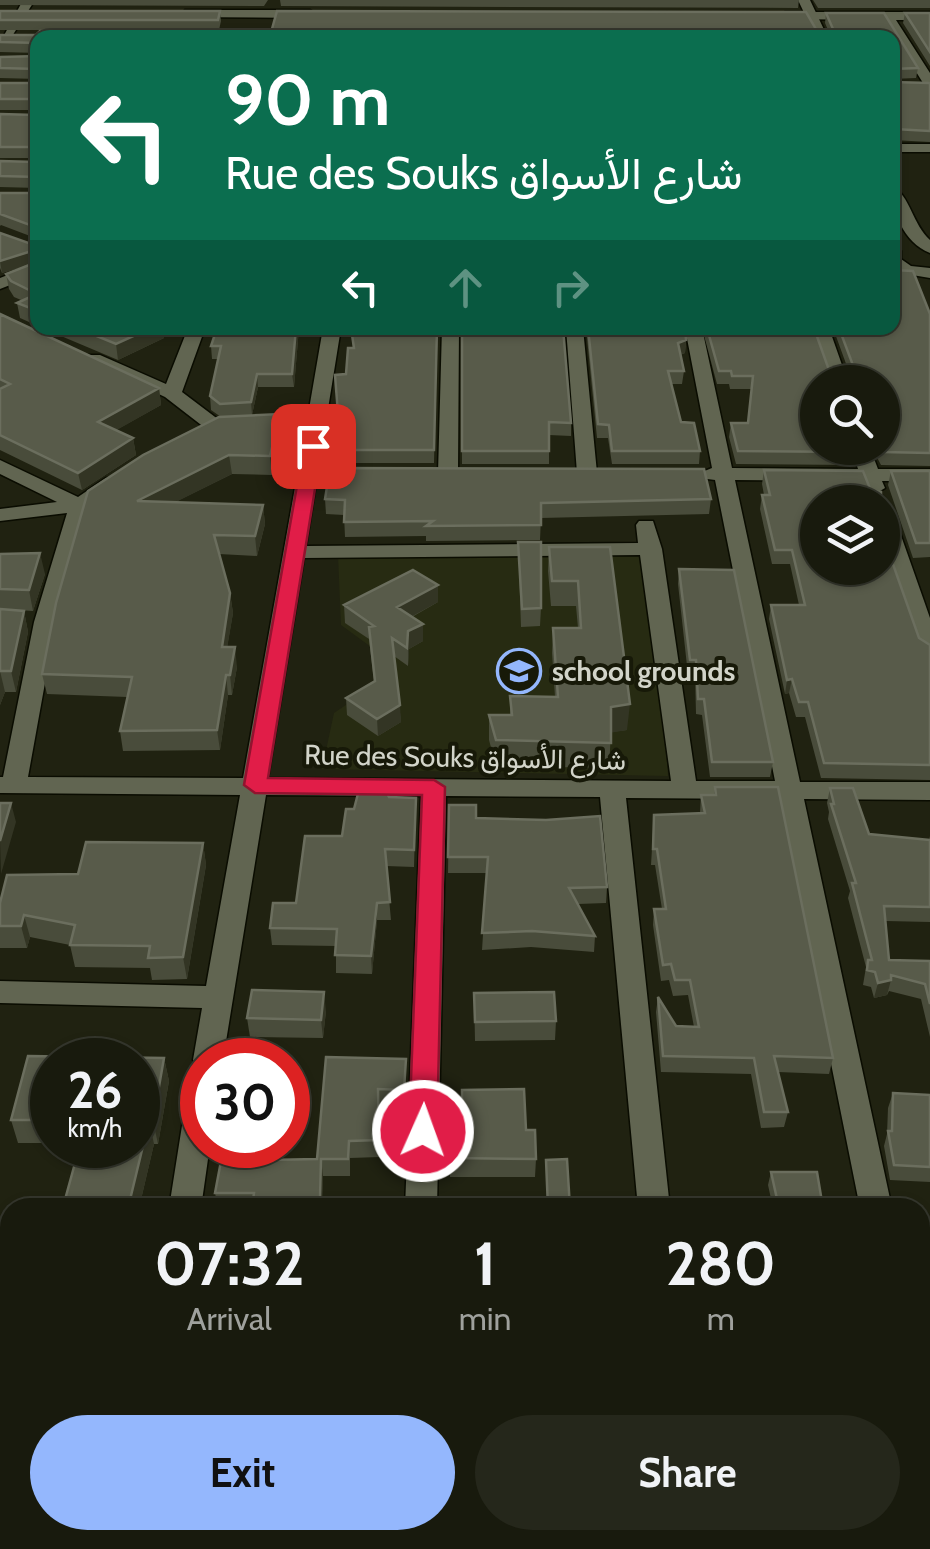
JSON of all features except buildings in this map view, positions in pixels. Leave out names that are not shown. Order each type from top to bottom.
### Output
[{"type":"street","points":[[3,38],[29,0]]},
{"type":"street","points":[[196,14],[202,0]]},
{"type":"street","points":[[263,20],[270,0]]},
{"type":"street","points":[[804,0],[818,30]]},
{"type":"street","points":[[0,13],[41,13]]},
{"type":"street","points":[[177,14],[263,20],[318,14]]},
{"type":"street","points":[[773,16],[930,16]]},
{"type":"street","points":[[888,16],[923,61],[930,85],[911,86]]},
{"type":"street","points":[[3,38],[23,38]]},
{"type":"street","points":[[900,148],[930,148]]},
{"type":"street","points":[[900,205],[914,234],[930,250]]},
{"type":"street","points":[[900,257],[914,234]]},
{"type":"street","points":[[900,259],[911,249],[930,250]]},
{"type":"street","points":[[900,263],[930,273]]},
{"type":"street","points":[[900,264],[930,283]]},
{"type":"street","points":[[0,284],[30,271]]},
{"type":"street","points":[[172,393],[193,335]]},
{"type":"street","points":[[211,1038],[297,552],[316,472],[318,420],[331,335]]},
{"type":"street","points":[[449,473],[450,335]]},
{"type":"street","points":[[575,335],[587,473]]},
{"type":"street","points":[[693,335],[874,1198]]},
{"type":"street","points":[[822,335],[833,365]]},
{"type":"street","points":[[78,352],[172,393],[208,430],[318,420]]},
{"type":"street","points":[[867,465],[874,485]]},
{"type":"street","points":[[0,466],[79,505]]},
{"type":"street","points":[[0,514],[79,505],[138,466]]},
{"type":"street","points":[[691,474],[930,474]]},
{"type":"street","points":[[7,785],[79,505]]},
{"type":"street","points":[[646,525],[686,789]]},
{"type":"street","points":[[297,552],[651,549]]},
{"type":"street","points":[[900,563],[930,651]]},
{"type":"street","points":[[15,621],[46,622]]},
{"type":"street","name":"Rue des Souks شارع الأسواق","points":[[7,785],[930,791]]},
{"type":"street","points":[[421,1198],[434,787]]},
{"type":"street","points":[[612,788],[653,1198]]},
{"type":"street","points":[[0,992],[217,998]]},
{"type":"street","points":[[186,1198],[191,1168]]},
{"type":"shaded area","name":"school grounds","points":[[338,555],[646,556],[653,562],[668,776],[322,769],[334,713],[374,686],[382,655],[341,625]]},
{"type":"place","name":"school grounds","points":[[519,671]]},
{"type":"route","points":[[313,446],[255,785],[434,787],[423,1131]]}]
